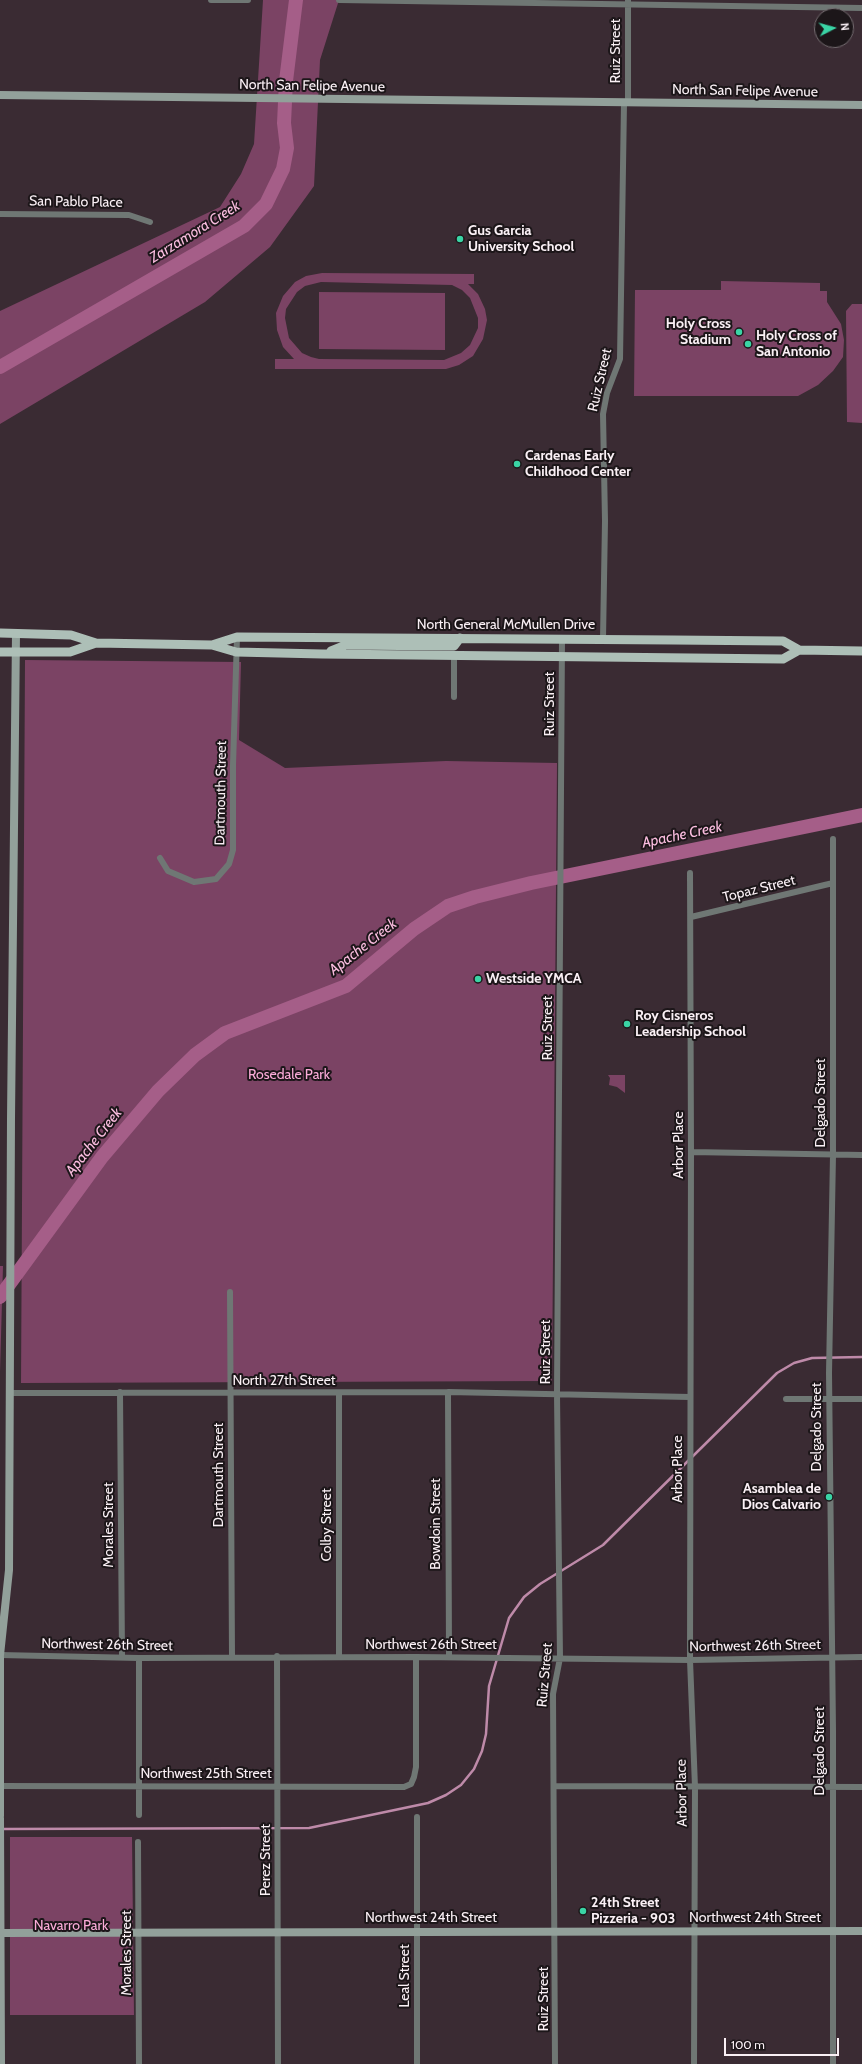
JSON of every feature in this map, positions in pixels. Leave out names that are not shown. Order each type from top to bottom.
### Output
[{"type":"main road","name":"North General McMullen Drive","points":[[0,633],[71,636],[96,644],[212,645],[236,652],[322,654],[783,659],[799,650]]},
{"type":"main road","name":"North General McMullen Drive","points":[[212,645],[237,637],[460,638],[783,641],[799,650],[862,651]]},
{"type":"main road","points":[[322,654],[346,646],[454,646],[460,638]]},
{"type":"main road","name":"North General McMullen Drive","points":[[0,652],[70,652],[96,644]]},
{"type":"street","points":[[211,0],[248,0]]},
{"type":"street","points":[[339,0],[628,3],[862,8]]},
{"type":"street","name":"Ruiz Street","points":[[603,640],[605,521],[603,414],[607,393],[620,359],[628,3]]},
{"type":"street","name":"North San Felipe Avenue","points":[[0,95],[862,106]]},
{"type":"street","name":"San Pablo Place","points":[[0,214],[129,215],[150,222]]},
{"type":"street","points":[[1,2064],[0,1656],[9,1570],[10,1258],[16,633]]},
{"type":"street","name":"Dartmouth Street","points":[[160,858],[168,871],[194,882],[216,879],[228,864],[233,850],[233,765],[237,637]]},
{"type":"street","name":"Ruiz Street","points":[[555,2064],[555,1786],[553,1694],[560,1658],[558,1554],[558,1394],[562,639]]},
{"type":"street","points":[[454,655],[454,697]]},
{"type":"street","name":"Delgado Street","points":[[833,839],[834,1155],[829,1346],[833,2064]]},
{"type":"street","name":"Arbor Place","points":[[690,873],[691,1152],[689,1474],[690,1660],[694,1787],[694,2064]]},
{"type":"street","name":"Topaz Street","points":[[690,917],[833,883]]},
{"type":"street","points":[[691,1152],[862,1155]]},
{"type":"street","name":"Dartmouth Street","points":[[230,1292],[232,1657]]},
{"type":"street","name":"Morales Street","points":[[120,1392],[122,1657]]},
{"type":"street","name":"North 27th Street","points":[[10,1393],[448,1392],[690,1397]]},
{"type":"street","name":"Bowdoin Street","points":[[448,1392],[449,1657]]},
{"type":"street","name":"Colby Street","points":[[339,1393],[339,1657]]},
{"type":"street","points":[[786,1399],[862,1399]]},
{"type":"street","name":"Northwest 26th Street","points":[[0,1656],[139,1658],[278,1656],[509,1657],[690,1660],[862,1657]]},
{"type":"street","name":"Perez Street","points":[[278,1656],[278,2064]]},
{"type":"street","name":"Northwest 25th Street","points":[[0,1786],[404,1787],[411,1784],[416,1767],[416,1657]]},
{"type":"street","points":[[139,1658],[139,1815]]},
{"type":"street","points":[[555,1786],[862,1787]]},
{"type":"street","name":"Leal Street","points":[[417,1816],[417,2064]]},
{"type":"street","name":"Morales Street","points":[[138,1842],[139,2064]]},
{"type":"street","name":"Northwest 24th Street","points":[[0,1933],[862,1931]]},
{"type":"green space","points":[[263,0],[339,0],[320,60],[314,186],[270,247],[205,302],[0,424],[0,311],[220,207],[241,174],[254,144]]},
{"type":"green space","points":[[322,273],[474,274],[474,284],[468,284],[478,294],[485,309],[487,320],[483,339],[473,356],[459,365],[446,369],[275,369],[275,359],[294,359],[283,347],[277,330],[276,313],[283,296],[295,282],[306,276]],"holes":[[[321,282],[452,285],[462,290],[470,298],[478,318],[478,328],[470,345],[461,353],[444,360],[319,359],[302,353],[289,338],[285,318],[286,309],[297,292],[305,286]]]},
{"type":"green space","name":"Holy Cross Stadium","points":[[721,281],[820,283],[820,291],[827,291],[827,302],[841,324],[844,340],[843,357],[833,371],[818,385],[798,396],[634,396],[635,290],[721,290]]},
{"type":"green space","points":[[319,292],[445,293],[445,350],[319,349]]},
{"type":"green space","points":[[852,304],[862,304],[862,423],[847,422],[846,311]]},
{"type":"green space","name":"Rosedale Park","points":[[25,660],[241,662],[239,740],[285,768],[446,761],[557,763],[552,1381],[21,1383]]},
{"type":"green space","points":[[608,1075],[625,1075],[625,1093],[617,1087],[609,1085],[610,1078]]},
{"type":"green space","points":[[0,1266],[3,1266],[0,1372]]},
{"type":"green space","name":"Navarro Park","points":[[10,1837],[132,1837],[134,2015],[10,2015]]},
{"type":"waterway","name":"Zarzamora Creek","points":[[0,367],[244,226],[266,204],[283,169],[287,148],[284,123],[286,81],[296,0]]},
{"type":"waterway","name":"Apache Creek","points":[[0,1297],[102,1157],[158,1091],[195,1055],[225,1033],[346,986],[414,929],[448,906],[475,897],[531,883],[862,815]]},
{"type":"waterway","points":[[2,1829],[309,1828],[428,1803],[446,1795],[461,1785],[474,1769],[482,1751],[486,1734],[489,1686],[509,1618],[524,1597],[540,1584],[603,1545],[777,1373],[794,1363],[812,1358],[862,1357]]},
{"type":"place","name":"Gus Garcia University School","points":[[460,239]]},
{"type":"place","name":"Holy Cross Stadium","points":[[739,332]]},
{"type":"place","name":"Holy Cross of San Antonio","points":[[748,344]]},
{"type":"place","name":"Cardenas Early Childhood Center","points":[[517,464]]},
{"type":"place","name":"Westside YMCA","points":[[478,979]]},
{"type":"place","name":"Roy Cisneros Leadership School","points":[[627,1024]]},
{"type":"place","name":"Asamblea de Dios Calvario","points":[[829,1497]]},
{"type":"place","name":"24th Street Pizzeria - 903","points":[[583,1911]]}]
